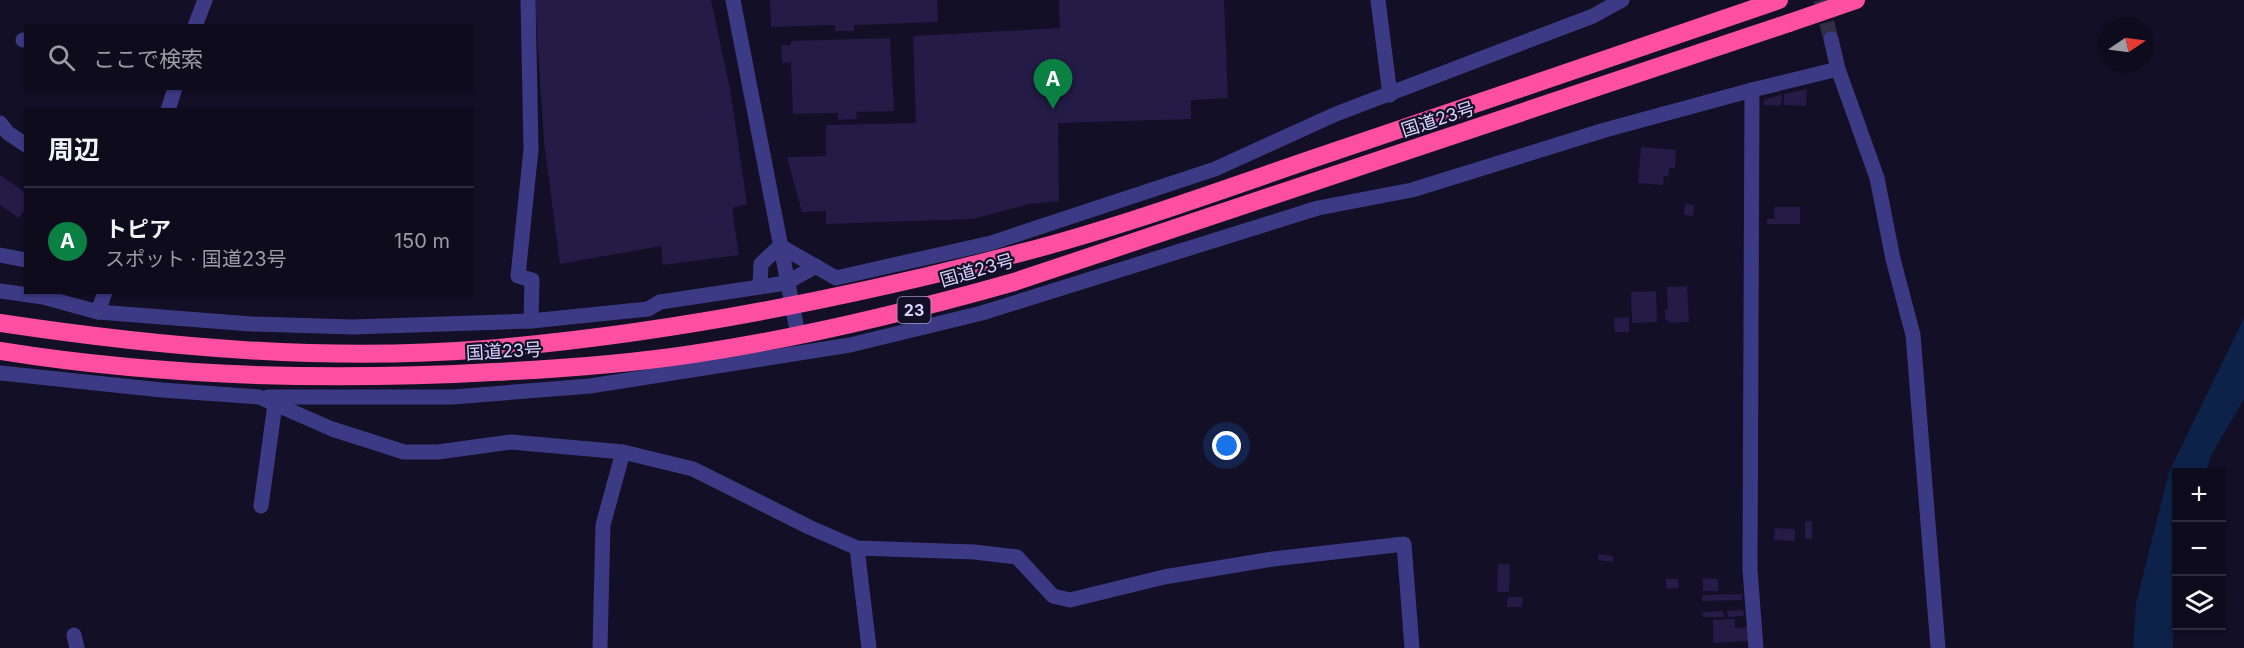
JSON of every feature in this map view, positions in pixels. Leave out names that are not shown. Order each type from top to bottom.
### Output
[{"type":"highway","name":"国道23号","points":[[0,323],[200,346],[315,351],[482,349],[651,331],[792,308],[1024,252],[1212,193],[1779,0]]},
{"type":"highway","name":"国道23号","points":[[0,351],[119,366],[332,378],[558,369],[692,355],[798,335],[923,308],[1014,282],[1856,0]]},
{"type":"street","points":[[196,24],[205,0]]},
{"type":"street","points":[[528,0],[531,149],[518,276],[532,280],[531,321]]},
{"type":"street","points":[[732,0],[786,284],[798,335]]},
{"type":"street","points":[[1378,0],[1390,95]]},
{"type":"street","points":[[780,246],[836,278],[991,243],[1215,169],[1336,114],[1593,16],[1622,0]]},
{"type":"street","points":[[1831,39],[1838,69],[1877,178],[1893,259],[1913,335],[1938,648]]},
{"type":"street","points":[[0,373],[162,390],[259,397],[453,397],[590,386],[802,355],[982,313],[1318,208],[1412,190],[1605,130],[1838,69]]},
{"type":"street","points":[[169,108],[174,90]]},
{"type":"street","points":[[1752,90],[1750,570],[1756,648]]},
{"type":"street","points":[[0,123],[8,133],[24,144]]},
{"type":"street","points":[[760,287],[761,264],[780,246]]},
{"type":"street","points":[[0,255],[24,260]]},
{"type":"street","points":[[0,291],[71,299],[98,312],[251,324],[353,327],[531,321],[648,309],[660,302],[786,284],[816,266]]},
{"type":"street","points":[[98,312],[104,294]]},
{"type":"street","points":[[648,309],[651,331]]},
{"type":"street","points":[[259,397],[332,429],[404,452],[438,452],[511,442],[623,452],[693,469],[809,527],[857,548],[974,552],[1017,557],[1053,596],[1070,600],[1164,577],[1273,559],[1404,544],[1412,648]]},
{"type":"street","points":[[261,506],[275,404]]},
{"type":"street","points":[[600,648],[603,525],[623,452]]},
{"type":"street","points":[[857,548],[869,648]]},
{"type":"water","points":[[2244,318],[2244,399],[2211,455],[2207,468],[2172,468],[2173,648],[2133,648],[2136,604],[2169,472]]},
{"type":"building","points":[[535,0],[711,0],[730,89],[747,204],[732,208],[739,255],[663,265],[661,246],[560,264],[544,142]]},
{"type":"building","points":[[770,0],[937,0],[938,22],[854,25],[854,31],[835,31],[835,25],[771,27]]},
{"type":"building","points":[[1059,0],[1224,0],[1228,98],[1191,100],[1191,119],[1058,123],[1059,201],[1029,204],[973,219],[826,224],[826,211],[802,212],[787,157],[826,156],[826,125],[916,123],[913,36],[1060,28]]},
{"type":"building","points":[[890,38],[894,111],[856,112],[857,119],[838,120],[838,113],[793,114],[791,62],[782,63],[781,45],[791,45],[791,41]]},
{"type":"building","points":[[1807,89],[1806,106],[1784,105],[1784,94]]},
{"type":"building","points":[[1782,94],[1781,106],[1764,105],[1764,100]]},
{"type":"building","points":[[1641,147],[1676,150],[1675,168],[1669,168],[1668,177],[1664,176],[1663,185],[1638,183]]},
{"type":"building","points":[[0,175],[24,192],[24,211],[19,218],[0,205]]},
{"type":"building","points":[[1685,204],[1694,205],[1693,216],[1684,215]]},
{"type":"building","points":[[1774,207],[1800,207],[1800,224],[1767,224],[1767,219],[1775,219]]},
{"type":"building","points":[[1687,286],[1689,322],[1668,323],[1668,320],[1665,320],[1665,310],[1668,310],[1667,287]]},
{"type":"building","points":[[1656,291],[1657,322],[1632,323],[1631,292]]},
{"type":"building","points":[[1629,317],[1629,332],[1615,332],[1614,318]]},
{"type":"building","points":[[1805,521],[1812,521],[1812,539],[1805,539]]},
{"type":"building","points":[[1775,528],[1795,529],[1795,541],[1774,540]]},
{"type":"building","points":[[1598,554],[1613,556],[1613,562],[1598,560]]},
{"type":"building","points":[[1498,564],[1510,564],[1509,592],[1497,592]]},
{"type":"building","points":[[1703,578],[1718,579],[1718,591],[1703,591]]},
{"type":"building","points":[[1666,579],[1678,579],[1679,588],[1666,589]]},
{"type":"building","points":[[1742,594],[1742,600],[1702,601],[1702,595]]},
{"type":"building","points":[[1508,597],[1523,597],[1522,607],[1507,607]]},
{"type":"building","points":[[1743,610],[1744,616],[1728,617],[1727,611]]},
{"type":"building","points":[[1723,611],[1724,617],[1703,617],[1702,612]]},
{"type":"building","points":[[1735,619],[1735,628],[1748,627],[1748,641],[1713,643],[1713,620]]},
{"type":"tunnel","points":[[1821,0],[1831,39]]},
{"type":"place","name":"トピア","points":[[1053,109]]}]
